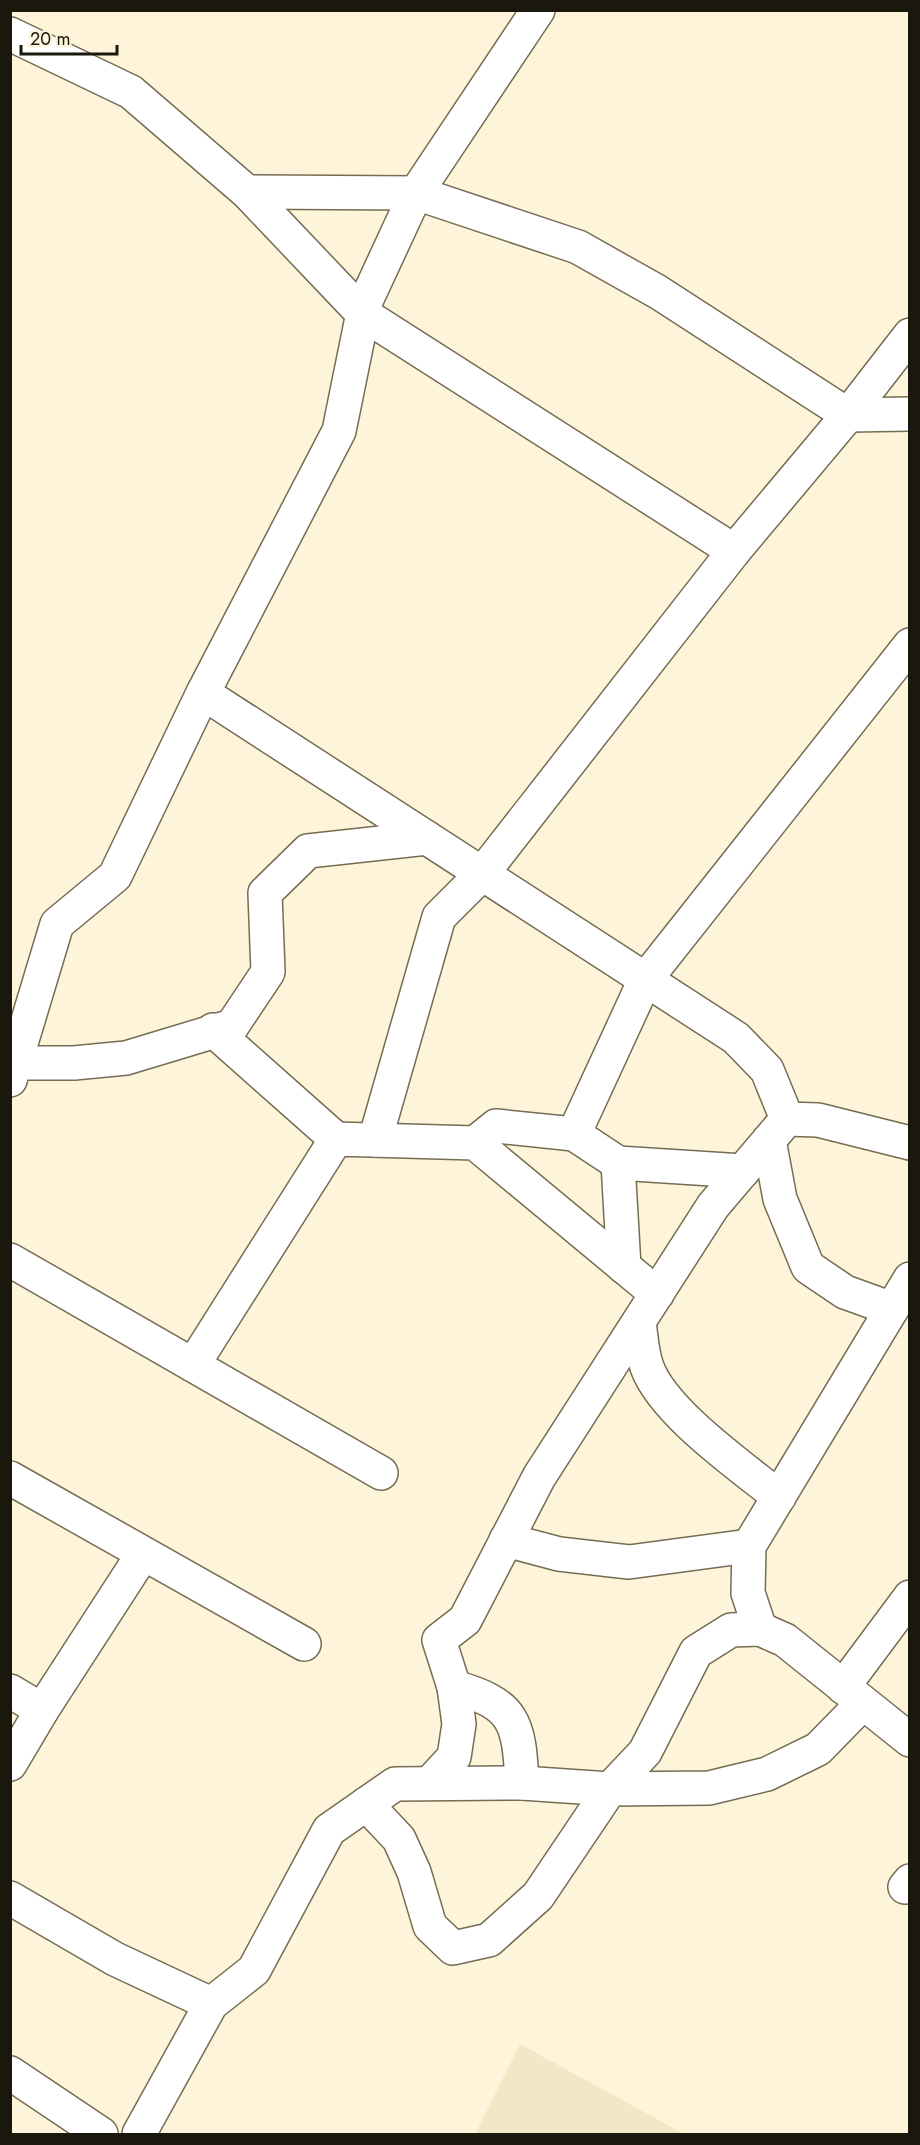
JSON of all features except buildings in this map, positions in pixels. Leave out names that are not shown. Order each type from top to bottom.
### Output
[{"type":"street","points":[[427,838],[308,851],[265,893],[268,972],[232,1026],[126,1058],[12,1067],[57,924],[115,876],[203,693],[339,431],[365,303],[416,193],[538,10]]},
{"type":"street","points":[[10,34],[131,92],[248,192],[363,314],[734,551]]},
{"type":"street","points":[[248,192],[416,193],[578,247],[658,292],[848,415],[909,414]]},
{"type":"street","points":[[375,1140],[439,917],[482,874],[734,551],[848,415],[909,336]]},
{"type":"street","points":[[574,1134],[645,980],[909,645]]},
{"type":"street","points":[[203,693],[736,1038],[766,1070],[778,1130],[780,1199],[808,1267],[845,1292],[892,1309]]},
{"type":"street","points":[[213,1030],[336,1139],[475,1143],[657,1294]]},
{"type":"street","points":[[430,1783],[454,1757],[459,1724],[454,1687],[439,1640],[465,1620],[539,1477],[713,1206],[778,1130],[819,1120],[909,1143]]},
{"type":"street","points":[[475,1143],[495,1126],[574,1134],[618,1163],[743,1171]]},
{"type":"street","points":[[193,1365],[336,1139]]},
{"type":"street","points":[[618,1163],[624,1267]]},
{"type":"street","points":[[10,1260],[381,1473]]},
{"type":"street","points":[[760,1629],[748,1593],[749,1546],[909,1279]]},
{"type":"street","points":[[639,1322],[647,1368],[666,1398],[719,1449],[779,1497]]},
{"type":"street","points":[[10,1478],[304,1644]]},
{"type":"street","points":[[506,1540],[559,1554],[629,1562],[749,1546]]},
{"type":"street","points":[[10,1764],[42,1710],[143,1554]]},
{"type":"street","points":[[139,2134],[211,2004],[254,1970],[329,1830],[366,1804],[395,1784],[522,1783],[610,1789],[709,1788],[767,1774],[818,1749],[853,1695],[909,1597]]},
{"type":"street","points":[[366,1804],[399,1839],[414,1872],[430,1926],[453,1948],[489,1940],[538,1896],[610,1789],[645,1752],[696,1652],[731,1630],[760,1629],[785,1640],[909,1740]]},
{"type":"street","points":[[454,1687],[483,1695],[506,1710],[517,1739],[522,1783]]},
{"type":"street","points":[[10,1691],[42,1710]]},
{"type":"street","points":[[10,1898],[115,1959],[211,2004]]},
{"type":"street","points":[[10,2073],[101,2134]]},
{"type":"shaded area","points":[[520,2044],[684,2134],[475,2134]]}]
